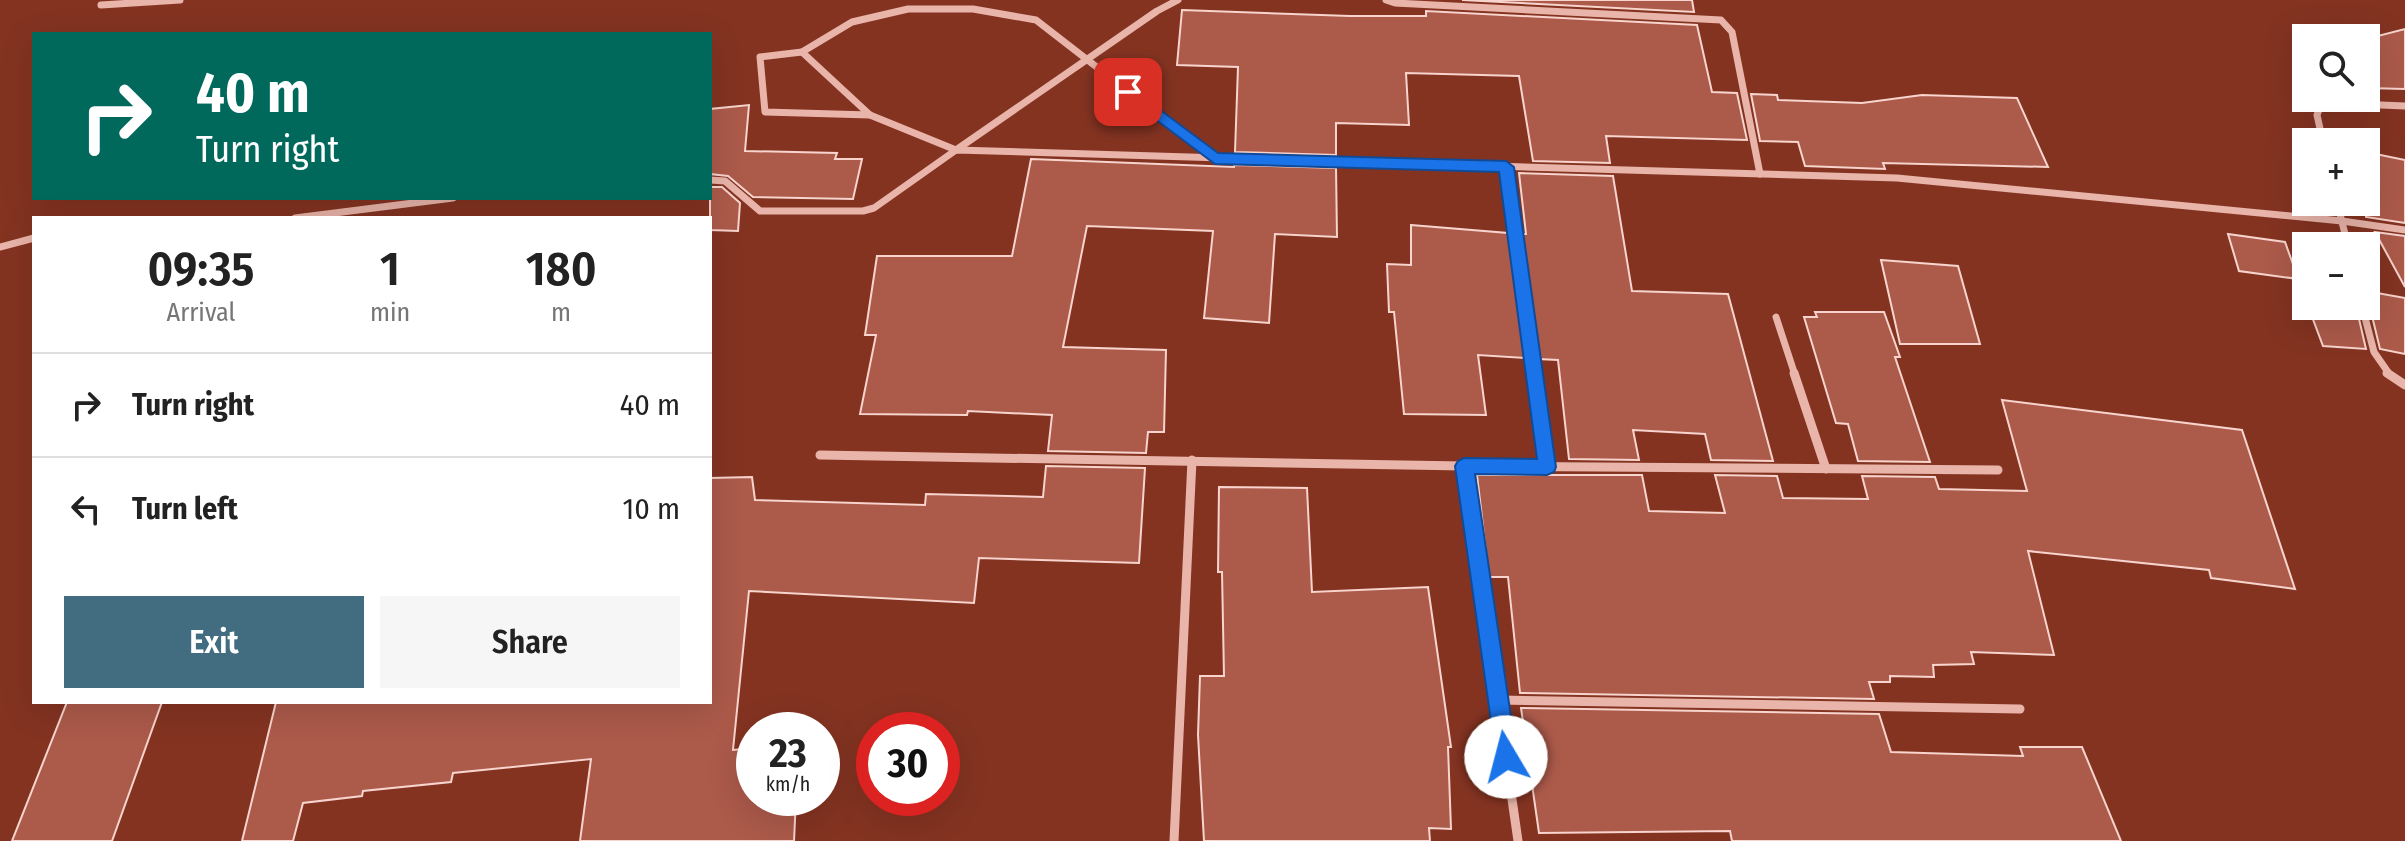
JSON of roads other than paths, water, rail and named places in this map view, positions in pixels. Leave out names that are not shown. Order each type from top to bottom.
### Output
[{"type":"street","points":[[101,5],[180,0]]},
{"type":"street","points":[[712,180],[725,181],[760,211],[863,211],[884,202],[1085,58],[1127,33],[1161,6],[1178,0]]},
{"type":"street","points":[[1386,0],[1395,3],[1721,20],[1732,32],[1760,174]]},
{"type":"street","points":[[1503,0],[1504,9]]},
{"type":"street","points":[[1215,158],[1036,20],[973,9],[908,9],[852,22],[802,52],[760,57],[765,112],[870,115],[956,150],[1506,167],[1897,178],[2342,221],[2405,230]]},
{"type":"street","points":[[802,52],[870,115]]},
{"type":"street","points":[[2320,128],[2317,115],[2320,107],[2334,103],[2405,106]]},
{"type":"street","points":[[1506,167],[1547,467]]},
{"type":"street","points":[[311,216],[437,200]]},
{"type":"street","points":[[2341,216],[2345,232]]},
{"type":"street","points":[[0,247],[32,239]]},
{"type":"street","points":[[1776,317],[1826,469]]},
{"type":"street","points":[[2365,320],[2376,363],[2392,379],[2405,385]]},
{"type":"street","points":[[820,455],[1464,466],[1998,470]]},
{"type":"street","points":[[1174,841],[1192,460]]},
{"type":"street","points":[[1464,466],[1518,841]]},
{"type":"street","points":[[1498,700],[2020,709]]}]
